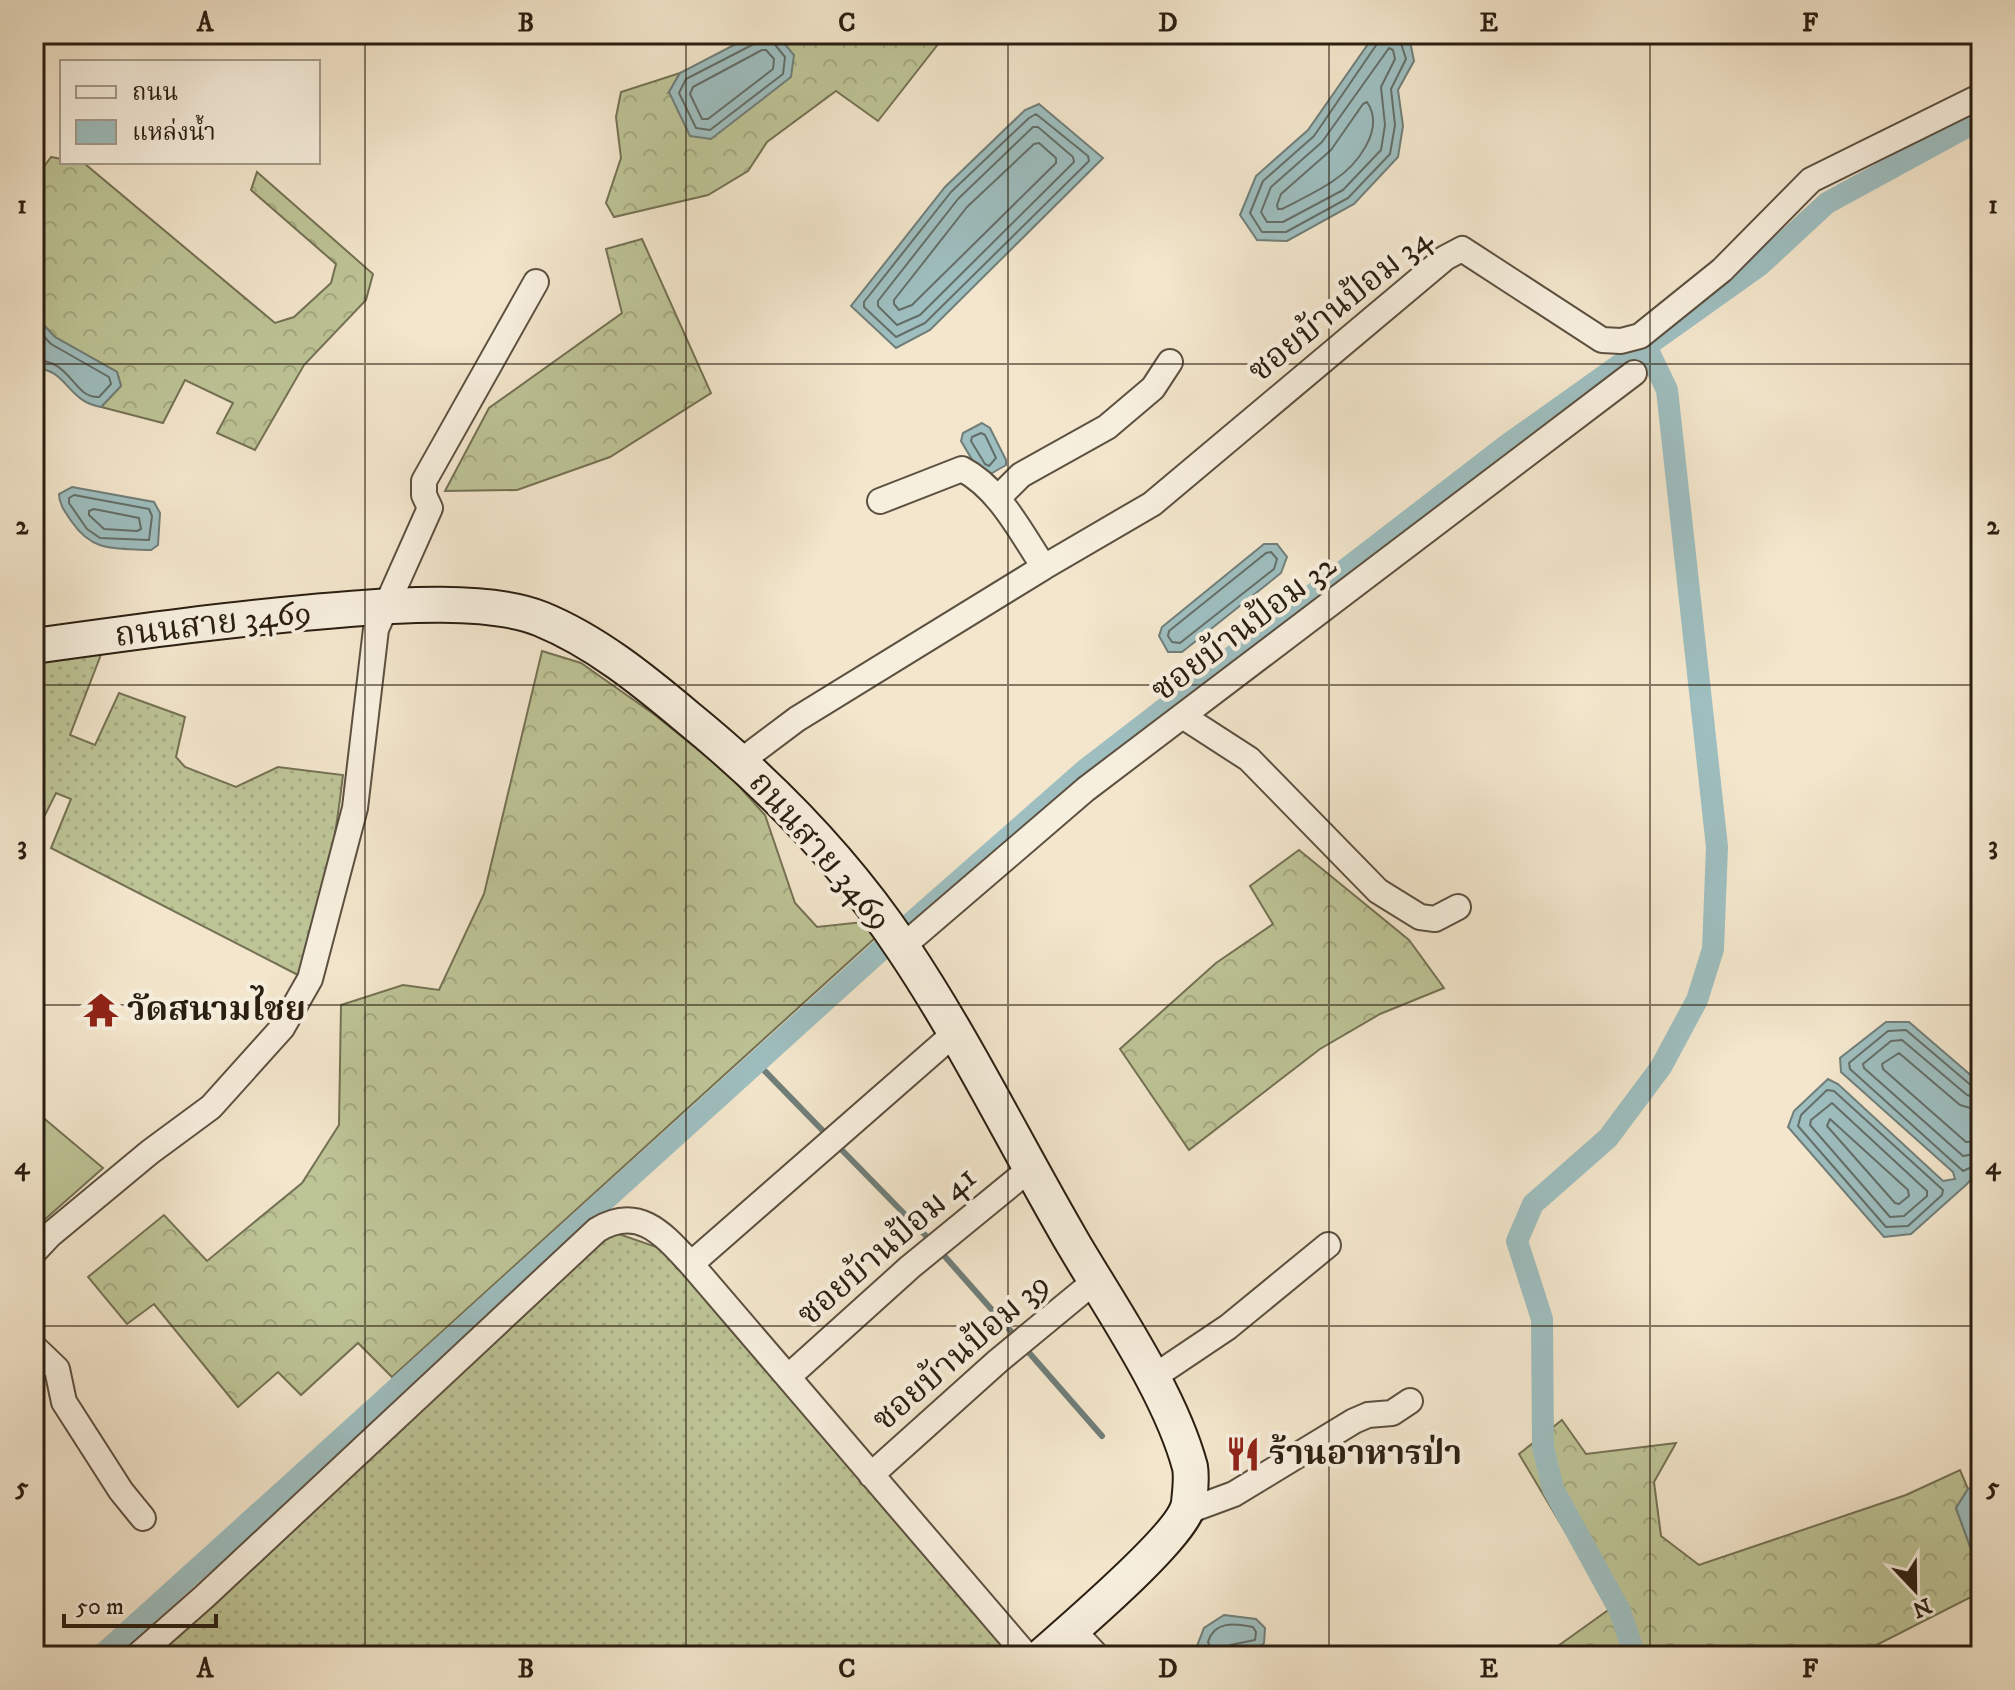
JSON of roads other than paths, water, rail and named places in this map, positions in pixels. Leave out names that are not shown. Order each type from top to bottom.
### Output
[{"type":"street","name":"ซอยบ้านป้อม 34","points":[[741,761],[797,719],[1152,504],[1445,258],[1462,249],[1602,340],[1621,341],[1640,336],[1722,270],[1811,180],[1981,96]]},
{"type":"street","points":[[34,1252],[50,1235],[150,1152],[211,1107],[282,1028],[310,979],[355,808],[376,629],[430,508],[424,495],[424,481],[536,282]]},
{"type":"street","points":[[998,498],[1021,475],[1107,427],[1153,388],[1170,362]]},
{"type":"street","name":"ซอยบ้านป้อม 32","points":[[902,947],[1086,789],[1634,373]]},
{"type":"street","points":[[880,501],[962,469],[998,498],[1044,567]]},
{"type":"street","name":"ถนนสาย 3469","points":[[34,646],[246,618],[386,606],[489,608],[538,617],[594,646],[663,697],[741,761],[839,863],[902,947],[955,1033],[1170,1413],[1191,1472],[1188,1511]]},
{"type":"street","points":[[1184,717],[1249,759],[1378,891],[1420,917],[1435,919],[1458,907]]},
{"type":"street","points":[[691,1264],[955,1033]]},
{"type":"street","name":"ซอยบ้านป้อม 41","points":[[788,1377],[910,1267],[1031,1168]]},
{"type":"street","points":[[137,1656],[597,1230],[611,1221],[636,1221],[660,1231],[1027,1656]]},
{"type":"street","points":[[1152,1378],[1228,1327],[1328,1245]]},
{"type":"street","name":"ซอยบ้านป้อม 39","points":[[871,1475],[998,1361],[1095,1281]]},
{"type":"street","points":[[34,1347],[57,1369],[64,1402],[121,1491],[143,1518]]},
{"type":"street","points":[[1042,1656],[1157,1550],[1188,1511],[1234,1494],[1354,1421],[1368,1415],[1392,1413],[1410,1401]]},
{"type":"street","points":[[1072,1629],[1097,1656]]},
{"type":"water","points":[[755,34],[777,35],[794,55],[791,77],[711,139],[690,136],[669,92],[680,73]]},
{"type":"water","points":[[1375,34],[1403,34],[1410,41],[1414,61],[1398,90],[1403,126],[1398,157],[1354,204],[1287,241],[1257,240],[1240,215],[1256,176],[1308,130]]},
{"type":"water","points":[[1039,104],[1103,158],[930,330],[896,348],[851,306],[945,187],[1025,110]]},
{"type":"water","points":[[34,315],[55,337],[117,372],[121,386],[101,407],[81,399],[54,374],[34,368]]},
{"type":"water","points":[[982,423],[990,428],[1006,460],[1006,465],[987,476],[980,473],[961,441],[963,433]]},
{"type":"water","points":[[72,487],[154,502],[160,513],[158,545],[151,550],[116,548],[88,539],[72,522],[60,502],[59,494]]},
{"type":"water","points":[[1264,544],[1277,544],[1287,557],[1281,573],[1182,652],[1168,652],[1159,636],[1162,627]]},
{"type":"water","points":[[1886,1022],[1909,1022],[1981,1084],[1981,1168],[1911,1234],[1884,1237],[1788,1127],[1794,1111],[1828,1079],[1838,1084],[1943,1181],[1955,1179],[1953,1172],[1841,1072],[1840,1058]]},
{"type":"water","points":[[1981,1483],[1981,1576],[1956,1508],[1968,1489]]},
{"type":"water","points":[[1224,1615],[1256,1619],[1265,1628],[1264,1643],[1256,1650],[1208,1654],[1197,1646],[1204,1628]]},
{"type":"waterway","points":[[911,923],[1085,770],[1507,445],[1760,265],[1827,203],[1981,119]]},
{"type":"waterway","points":[[1635,1656],[1620,1611],[1553,1489],[1543,1447],[1542,1319],[1517,1241],[1533,1204],[1608,1138],[1661,1067],[1697,1000],[1713,949],[1717,847],[1667,390],[1646,346]]},
{"type":"waterway","points":[[101,1656],[882,949]]},
{"type":"waterway","points":[[757,1063],[828,1136]]},
{"type":"waterway","points":[[837,1145],[930,1240]]},
{"type":"waterway","points":[[940,1251],[1016,1337]]},
{"type":"waterway","points":[[1024,1347],[1102,1436]]},
{"type":"place","name":"วัดสนามไชย","points":[[101,1010]]},
{"type":"place","name":"ร้านอาหารป่า","points":[[1243,1454]]}]
